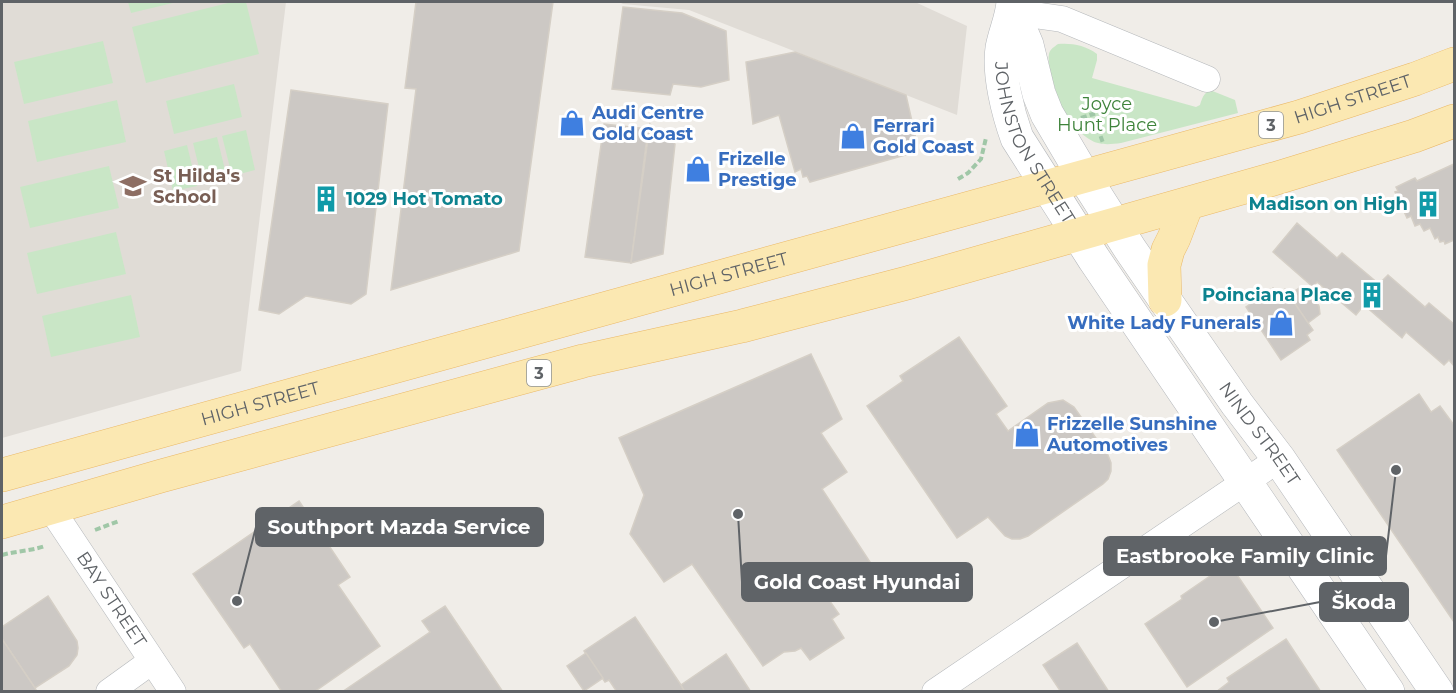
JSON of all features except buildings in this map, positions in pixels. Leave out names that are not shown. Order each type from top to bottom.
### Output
[{"type":"main road","name":"HIGH STREET","points":[[2,475],[1299,117],[1455,64]]},
{"type":"main road","name":"3","points":[[2,522],[583,361],[742,326],[907,283],[1342,159],[1455,121]]},
{"type":"main road","points":[[1165,300],[1164,265],[1187,204]]},
{"type":"street","points":[[1013,7],[1062,19],[1207,80]]},
{"type":"street","name":"JOHNSTON STREET","points":[[1013,7],[1027,45],[1039,94],[1047,114],[1083,175]]},
{"type":"street","name":"JOHNSTON STREET","points":[[1013,7],[1002,50],[1002,74],[1010,119],[1017,138],[1079,235]]},
{"type":"street","name":"NIND STREET","points":[[1083,175],[1165,300],[1237,404],[1279,459],[1437,692]]},
{"type":"street","name":"NIND STREET","points":[[1079,235],[1388,692]]},
{"type":"street","points":[[934,692],[1279,459]]},
{"type":"street","name":"BAY STREET","points":[[50,507],[173,692]]},
{"type":"street","points":[[109,692],[152,661]]},
{"type":"path","points":[[1077,119],[1093,114],[1103,143]]},
{"type":"path","points":[[956,181],[968,173],[981,159],[987,131]]},
{"type":"path","points":[[2,555],[37,549],[124,519]]},
{"type":"shaded area","name":"St Hilda's School","points":[[2,2],[286,2],[241,371],[2,438]]},
{"type":"shaded area","points":[[619,2],[915,2],[967,26],[957,115],[689,10]]},
{"type":"green space","points":[[128,2],[177,2],[131,13]]},
{"type":"green space","points":[[232,2],[246,2],[259,54],[146,83],[132,27]]},
{"type":"green space","points":[[103,41],[113,83],[24,104],[14,62]]},
{"type":"green space","name":"Joyce Hunt Place","points":[[1058,44],[1078,45],[1097,54],[1092,78],[1196,107],[1200,105],[1210,90],[1235,100],[1238,113],[1121,143],[1094,142],[1072,124],[1060,104],[1051,76],[1049,59],[1050,51]]},
{"type":"green space","points":[[234,84],[242,117],[174,134],[166,101]]},
{"type":"green space","points":[[117,100],[126,142],[37,162],[28,121]]},
{"type":"green space","points":[[246,130],[255,170],[232,176],[222,136]]},
{"type":"green space","points":[[217,137],[227,178],[203,184],[193,143]]},
{"type":"green space","points":[[187,145],[197,186],[173,191],[164,151]]},
{"type":"green space","points":[[109,166],[119,208],[30,228],[20,187]]},
{"type":"green space","points":[[116,232],[126,274],[37,294],[27,253]]},
{"type":"green space","points":[[131,295],[140,337],[51,357],[42,316]]},
{"type":"place","name":"Audi Centre Gold Coast","points":[[572,123]]},
{"type":"place","name":"Ferrari Gold Coast","points":[[853,136]]},
{"type":"place","name":"Frizelle Prestige","points":[[698,169]]},
{"type":"place","name":"St Hilda's School","points":[[133,186]]},
{"type":"place","name":"1029 Hot Tomato","points":[[326,199]]},
{"type":"place","name":"Madison on High","points":[[1428,204]]},
{"type":"place","name":"Poinciana Place","points":[[1372,295]]},
{"type":"place","name":"White Lady Funerals","points":[[1281,323]]},
{"type":"place","name":"Frizzelle Sunshine Automotives","points":[[1027,434]]},
{"type":"place","name":"Eastbrooke Family Clinic","points":[[1396,470]]},
{"type":"place","name":"Gold Coast Hyundai","points":[[738,514]]},
{"type":"place","name":"Southport Mazda Service","points":[[237,601]]},
{"type":"place","name":"Škoda","points":[[1214,622]]}]
